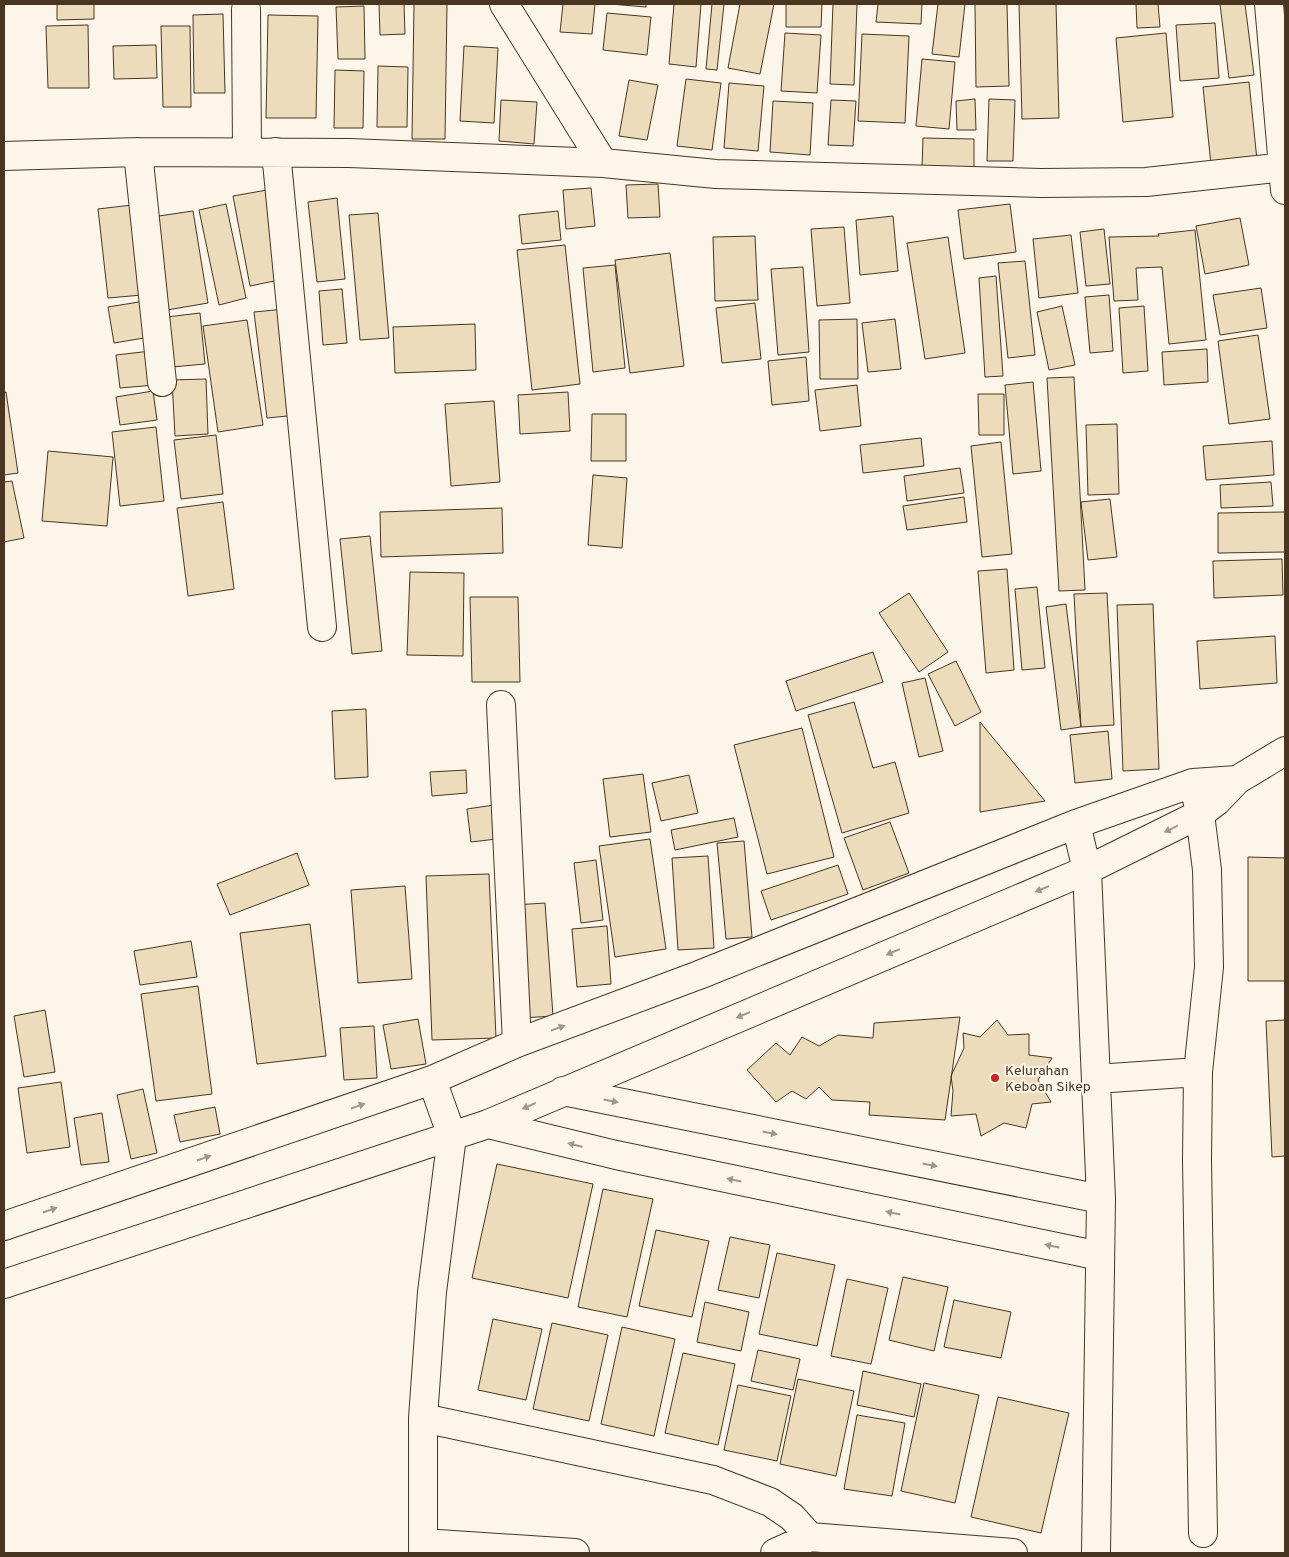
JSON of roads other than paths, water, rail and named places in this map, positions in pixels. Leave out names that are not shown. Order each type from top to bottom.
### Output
[{"type":"street","points":[[504,4],[603,164]]},
{"type":"street","points":[[4,156],[138,152],[349,153],[603,164],[716,174],[1042,183],[1146,182],[1285,175],[1269,4]]},
{"type":"street","points":[[246,9],[247,152]]},
{"type":"street","points":[[138,152],[162,382]]},
{"type":"street","points":[[276,152],[322,627]]},
{"type":"street","points":[[501,705],[517,1043]]},
{"type":"street","points":[[4,1284],[488,1124],[1087,870],[1200,814],[1217,801],[1237,780],[1285,751]]},
{"type":"street","points":[[4,1226],[432,1080],[517,1043],[699,975],[1076,824],[1193,783],[1237,780]]},
{"type":"street","points":[[1193,783],[1200,814],[1206,870],[1209,967],[1198,1072],[1197,1170],[1204,1533]]},
{"type":"street","points":[[1076,824],[1087,870],[1101,1199],[1096,1553]]},
{"type":"street","points":[[1096,1079],[1198,1072]]},
{"type":"street","points":[[432,1080],[452,1136],[432,1292],[423,1418],[423,1548],[575,1553]]},
{"type":"street","points":[[563,1091],[1101,1199]]},
{"type":"street","points":[[488,1124],[616,1155],[1100,1256]]},
{"type":"street","points":[[423,1418],[713,1480],[770,1502],[792,1517],[810,1537]]},
{"type":"street","points":[[775,1553],[810,1537],[1013,1553]]},
{"type":"place","name":"Kelurahan Keboan Sikep","points":[[995,1078]]}]
